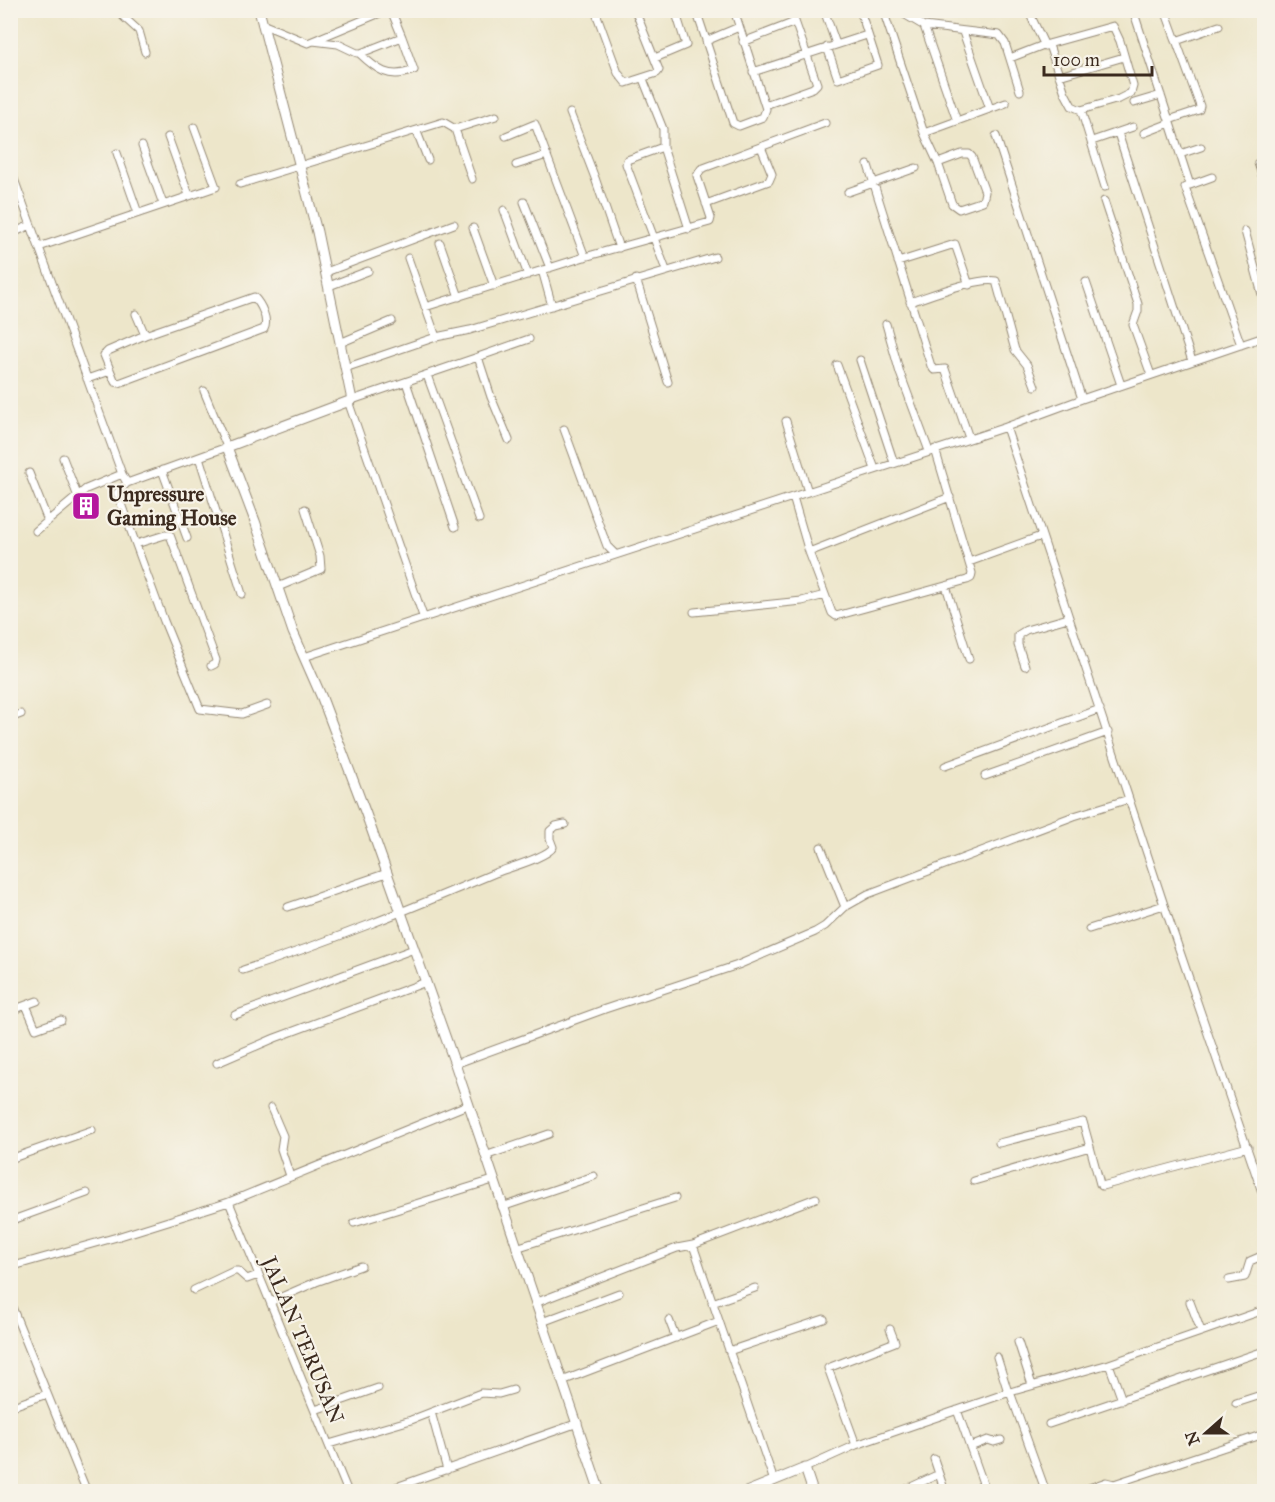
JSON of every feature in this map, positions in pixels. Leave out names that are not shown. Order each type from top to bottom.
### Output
[{"type":"street","points":[[116,10],[139,31],[145,52]]},
{"type":"street","points":[[259,10],[326,272],[350,401],[423,616]]},
{"type":"street","points":[[263,28],[272,26],[304,43],[389,10],[414,70],[394,75],[375,69],[359,53],[338,44],[311,41]]},
{"type":"street","points":[[595,10],[621,80],[626,83],[643,79],[659,71],[635,10]]},
{"type":"street","points":[[655,57],[686,45],[675,10]]},
{"type":"street","points":[[696,10],[734,124],[739,126],[763,117],[766,112],[734,10]]},
{"type":"street","points":[[765,105],[816,86],[815,74],[791,10]]},
{"type":"street","points":[[824,10],[836,44]]},
{"type":"street","points":[[827,47],[838,79],[879,65],[860,10]]},
{"type":"street","points":[[883,10],[924,133],[955,208],[959,209],[983,201],[985,192],[972,157],[965,154],[938,163]]},
{"type":"street","points":[[897,10],[924,26],[999,35],[1005,43],[1020,92]]},
{"type":"street","points":[[1010,58],[1047,45],[1113,26],[1133,86],[1131,93],[1119,99],[1081,110],[1072,106],[1047,45],[1028,10]]},
{"type":"street","points":[[1144,133],[1195,112],[1200,106],[1165,11]]},
{"type":"street","points":[[1134,16],[1190,184],[1212,177]]},
{"type":"street","points":[[743,42],[795,22]]},
{"type":"street","points":[[924,26],[957,121]]},
{"type":"street","points":[[1176,41],[1219,26]]},
{"type":"street","points":[[706,40],[739,27]]},
{"type":"street","points":[[963,32],[990,109]]},
{"type":"street","points":[[753,72],[867,35]]},
{"type":"street","points":[[359,53],[402,37]]},
{"type":"street","points":[[1059,76],[1124,57]]},
{"type":"street","points":[[643,79],[663,129],[663,147],[689,229]]},
{"type":"street","points":[[1134,103],[1161,95]]},
{"type":"street","points":[[924,133],[1006,104]]},
{"type":"street","points":[[1081,110],[1105,188]]},
{"type":"street","points":[[570,113],[596,178],[619,248]]},
{"type":"street","points":[[454,129],[496,116]]},
{"type":"street","points":[[240,184],[417,132],[443,122],[454,129],[472,179]]},
{"type":"street","points":[[425,307],[585,257],[689,229],[711,220],[697,176],[698,171],[825,123]]},
{"type":"street","points":[[506,136],[536,124],[585,257]]},
{"type":"street","points":[[39,247],[216,187],[194,126]]},
{"type":"street","points":[[1092,141],[1133,128]]},
{"type":"street","points":[[417,132],[428,160]]},
{"type":"street","points":[[1118,133],[1192,361]]},
{"type":"street","points":[[996,136],[1082,399]]},
{"type":"street","points":[[168,137],[189,195]]},
{"type":"street","points":[[142,146],[163,204]]},
{"type":"street","points":[[663,147],[626,162],[666,270]]},
{"type":"street","points":[[706,204],[769,181],[772,174],[761,147]]},
{"type":"street","points":[[1180,154],[1201,147]]},
{"type":"street","points":[[117,153],[138,213]]},
{"type":"street","points":[[516,165],[548,155]]},
{"type":"street","points":[[1258,163],[1264,181]]},
{"type":"street","points":[[868,165],[931,368],[945,369],[969,438]]},
{"type":"street","points":[[10,168],[127,483]]},
{"type":"street","points":[[848,192],[916,168]]},
{"type":"street","points":[[1185,187],[1241,345]]},
{"type":"street","points":[[1104,201],[1138,304],[1133,325],[1151,375]]},
{"type":"street","points":[[524,202],[550,268]]},
{"type":"street","points":[[504,210],[528,275]]},
{"type":"street","points":[[326,272],[454,224]]},
{"type":"street","points":[[10,234],[31,225]]},
{"type":"street","points":[[473,228],[494,286]]},
{"type":"street","points":[[1245,231],[1264,302]]},
{"type":"street","points":[[440,243],[459,297]]},
{"type":"street","points":[[898,262],[955,244],[969,285]]},
{"type":"street","points":[[345,368],[436,337],[470,330],[715,257]]},
{"type":"street","points":[[408,258],[436,337]]},
{"type":"street","points":[[542,270],[552,306]]},
{"type":"street","points":[[329,286],[368,271]]},
{"type":"street","points":[[636,279],[668,382]]},
{"type":"street","points":[[910,302],[993,280],[998,284],[1015,350],[1027,365],[1035,386]]},
{"type":"street","points":[[1086,282],[1121,385]]},
{"type":"street","points":[[254,297],[258,301],[267,324],[264,329],[119,383],[115,382],[110,371],[105,353],[146,335],[254,297]]},
{"type":"street","points":[[136,314],[146,335]]},
{"type":"street","points":[[340,343],[392,321]]},
{"type":"street","points":[[793,497],[808,552],[832,613],[839,616],[971,578],[972,573],[950,497],[900,373],[886,324]]},
{"type":"street","points":[[304,657],[423,616],[1006,427],[1264,337]]},
{"type":"street","points":[[267,705],[242,714],[200,709],[117,493],[127,483],[350,401],[529,339]]},
{"type":"street","points":[[478,357],[491,397],[509,440]]},
{"type":"street","points":[[860,360],[894,463]]},
{"type":"street","points":[[837,365],[875,470]]},
{"type":"street","points":[[87,380],[110,371]]},
{"type":"street","points":[[427,375],[479,519]]},
{"type":"street","points":[[406,382],[455,527]]},
{"type":"street","points":[[204,391],[227,447],[293,632],[346,759],[426,982],[600,1491]]},
{"type":"street","points":[[786,421],[808,492]]},
{"type":"street","points":[[1006,427],[1164,905],[1264,1198]]},
{"type":"street","points":[[564,429],[607,546],[615,554]]},
{"type":"street","points":[[199,457],[242,594]]},
{"type":"street","points":[[63,458],[78,497]]},
{"type":"street","points":[[162,470],[187,538]]},
{"type":"street","points":[[29,473],[48,521]]},
{"type":"street","points":[[36,531],[89,486],[122,474]]},
{"type":"street","points":[[808,552],[950,497]]},
{"type":"street","points":[[278,587],[321,570],[320,556],[305,509]]},
{"type":"street","points":[[136,544],[170,535],[216,660],[211,666]]},
{"type":"street","points":[[969,562],[1041,536]]},
{"type":"street","points":[[946,586],[969,659]]},
{"type":"street","points":[[694,612],[802,601],[825,595]]},
{"type":"street","points":[[1025,666],[1018,645],[1018,635],[1026,630],[1068,618]]},
{"type":"street","points":[[945,766],[1100,709]]},
{"type":"street","points":[[10,718],[21,714]]},
{"type":"street","points":[[985,776],[1108,732]]},
{"type":"street","points":[[454,1064],[605,1009],[735,966],[814,932],[825,926],[845,907],[868,894],[1074,816],[1129,799]]},
{"type":"street","points":[[243,970],[348,934],[517,864],[547,854],[552,851],[553,847],[549,839],[550,831],[556,826],[565,824]]},
{"type":"street","points":[[821,848],[845,907]]},
{"type":"street","points":[[288,907],[387,873]]},
{"type":"street","points":[[1089,929],[1164,905]]},
{"type":"street","points":[[235,1015],[414,949]]},
{"type":"street","points":[[217,1063],[275,1038],[426,982]]},
{"type":"street","points":[[10,1011],[37,1001]]},
{"type":"street","points":[[26,1005],[36,1029],[61,1020]]},
{"type":"street","points":[[10,1267],[229,1202],[467,1105]]},
{"type":"street","points":[[271,1108],[283,1136],[281,1149],[290,1176]]},
{"type":"street","points":[[999,1143],[1083,1122],[1102,1186],[1248,1147]]},
{"type":"street","points":[[10,1159],[92,1130]]},
{"type":"street","points":[[485,1156],[549,1134]]},
{"type":"street","points":[[974,1181],[1090,1147]]},
{"type":"street","points":[[502,1207],[594,1176]]},
{"type":"street","points":[[354,1224],[493,1180]]},
{"type":"street","points":[[10,1221],[87,1193]]},
{"type":"street","points":[[516,1248],[675,1198]]},
{"type":"street","points":[[535,1303],[677,1248],[693,1245],[816,1198]]},
{"type":"street","name":"JALAN TERUSAN","points":[[229,1202],[348,1491]]},
{"type":"street","points":[[693,1245],[774,1481]]},
{"type":"street","points":[[1229,1280],[1245,1277],[1250,1261],[1264,1255]]},
{"type":"street","points":[[270,1302],[361,1266]]},
{"type":"street","points":[[194,1290],[234,1271],[238,1271],[247,1279],[258,1275]]},
{"type":"street","points":[[712,1303],[755,1288]]},
{"type":"street","points":[[542,1322],[619,1293]]},
{"type":"street","points":[[10,1302],[87,1491]]},
{"type":"street","points":[[1190,1302],[1200,1331]]},
{"type":"street","points":[[746,1491],[856,1445],[1032,1384],[1109,1364],[1264,1310]]},
{"type":"street","points":[[729,1351],[824,1319]]},
{"type":"street","points":[[669,1320],[676,1338]]},
{"type":"street","points":[[562,1381],[719,1321]]},
{"type":"street","points":[[856,1445],[828,1368],[895,1342],[890,1329]]},
{"type":"street","points":[[1018,1342],[1032,1384]]},
{"type":"street","points":[[1049,1424],[1264,1352]]},
{"type":"street","points":[[997,1357],[1046,1491]]},
{"type":"street","points":[[1109,1364],[1122,1400]]},
{"type":"street","points":[[315,1410],[378,1388]]},
{"type":"street","points":[[329,1444],[431,1412],[481,1393],[499,1395],[513,1390]]},
{"type":"street","points":[[10,1407],[47,1394]]},
{"type":"street","points":[[1236,1403],[1264,1394]]},
{"type":"street","points":[[957,1410],[983,1483],[971,1491]]},
{"type":"street","points":[[431,1412],[447,1470]]},
{"type":"street","points":[[382,1491],[578,1423]]},
{"type":"street","points":[[1078,1491],[1108,1482],[1115,1488],[1264,1434]]},
{"type":"street","points":[[970,1447],[986,1441],[1001,1440]]},
{"type":"street","points":[[934,1459],[945,1491]]},
{"type":"street","points":[[805,1468],[813,1491]]},
{"type":"street","points":[[900,1491],[939,1474]]},
{"type":"place","name":"Unpressure Gaming House","points":[[86,506]]}]
